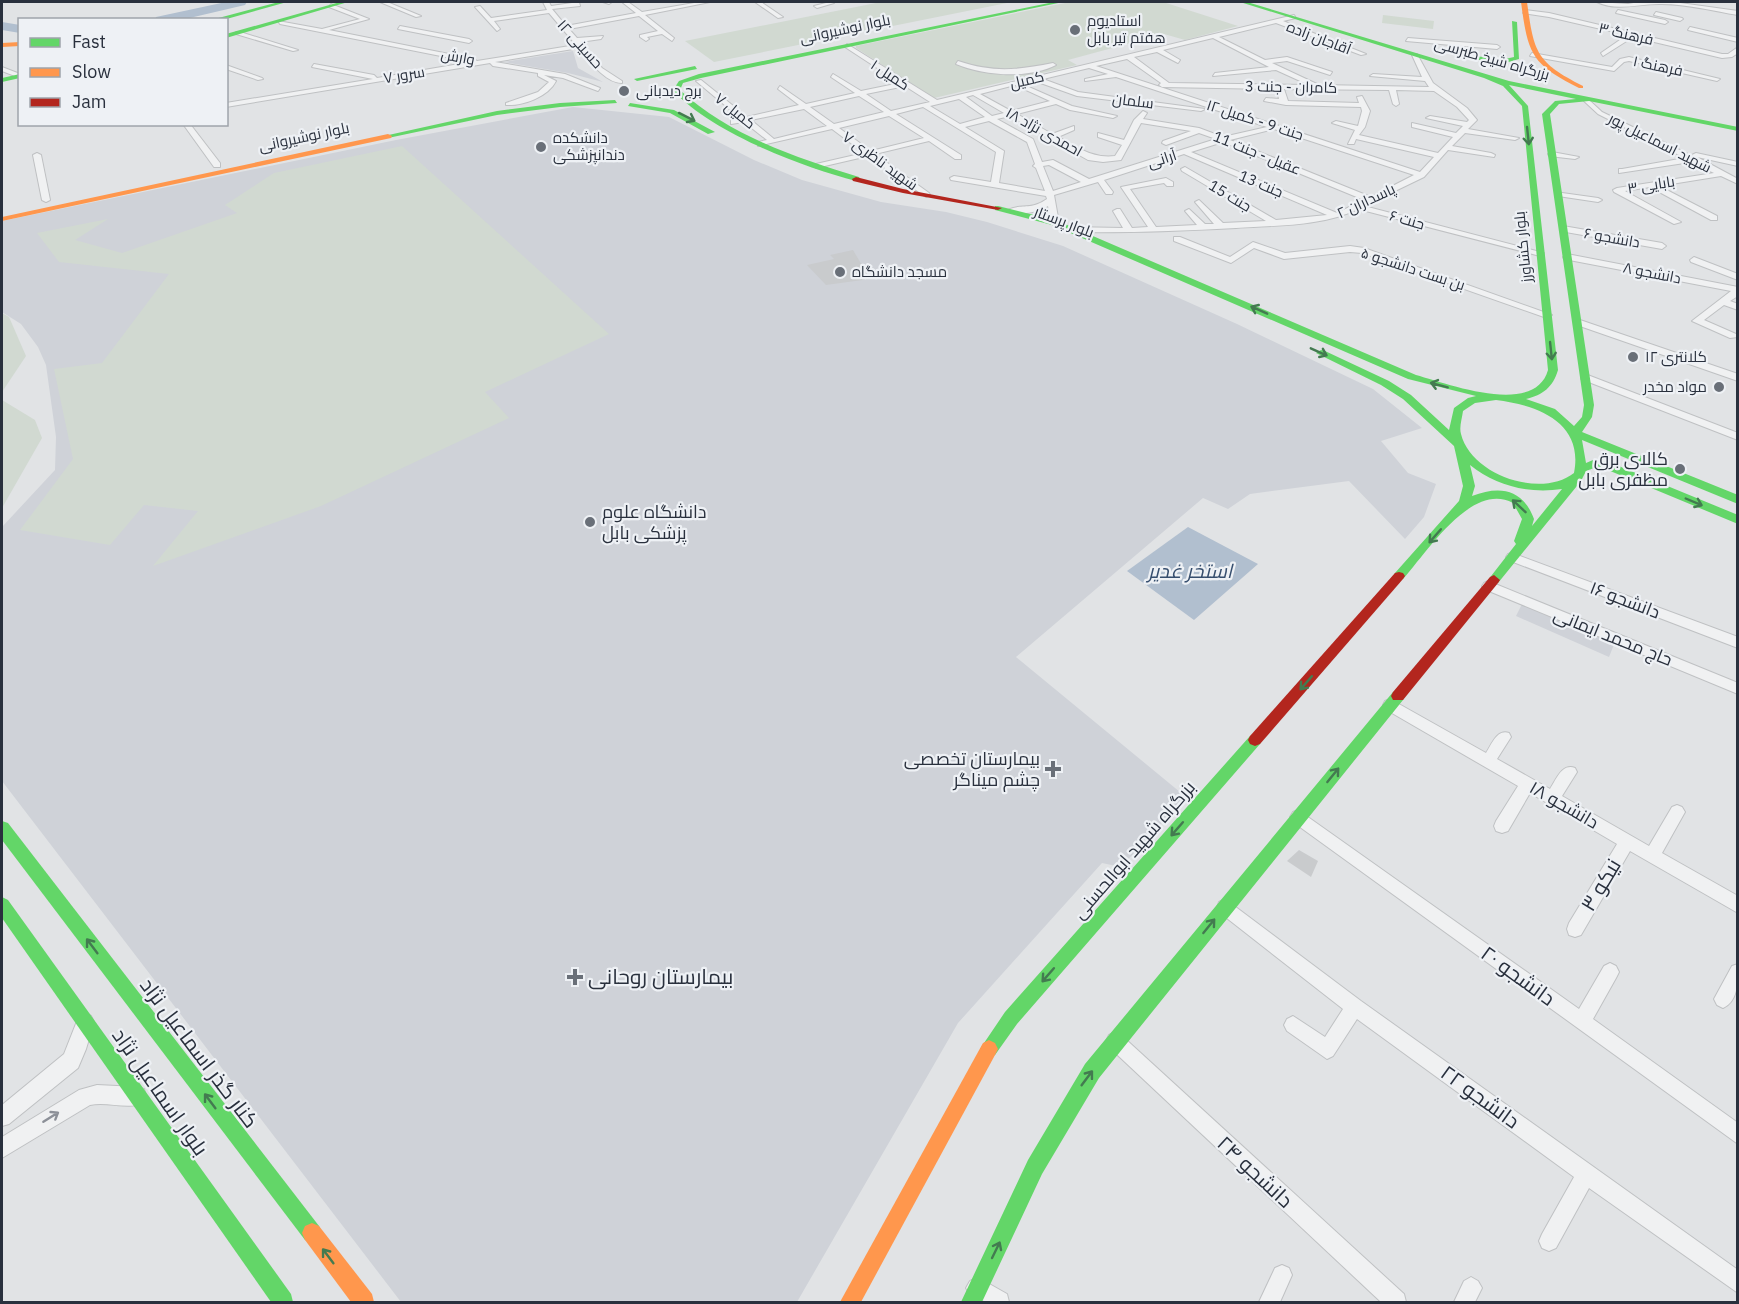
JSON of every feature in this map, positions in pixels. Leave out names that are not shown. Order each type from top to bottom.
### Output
[{"type":"main road","points":[[221,18],[284,2]]},
{"type":"main road","points":[[230,33],[345,2]]},
{"type":"main road","name":"بلوار نوشیروانی","points":[[2,219],[507,112],[637,79],[1022,2]]},
{"type":"main road","name":"بلوار نوشیروانی","points":[[2,209],[508,104],[559,100],[615,102],[630,105],[664,100],[674,94],[681,82],[699,76],[1060,2]]},
{"type":"main road","name":"بزرگراه شیخ طبرسی","points":[[1244,2],[1293,9],[1345,32],[1519,86],[1737,129]]},
{"type":"main road","points":[[1512,2],[1518,57],[1513,60]]},
{"type":"main road","name":"بزرگراه شیخ طبرسی","points":[[1345,32],[1326,22],[1290,10],[1296,6],[1311,8],[1338,19],[1432,48],[1536,73],[1615,96],[1737,119]]},
{"type":"main road","points":[[1524,7],[1536,59],[1552,74],[1581,87]]},
{"type":"main road","points":[[249,10],[277,21]]},
{"type":"main road","points":[[2,45],[18,44]]},
{"type":"main road","points":[[1432,48],[1460,59],[1529,75],[1540,82],[1536,86],[1519,86]]},
{"type":"main road","points":[[1473,58],[1513,60],[1526,66],[1536,59]]},
{"type":"main road","points":[[2,80],[18,76]]},
{"type":"main road","points":[[1487,77],[1505,85],[1523,102],[1526,98],[1534,98],[1554,104]]},
{"type":"main road","name":"بلوار پرستار","points":[[637,79],[664,80],[671,83],[676,90],[733,131],[766,142],[819,166],[857,179],[926,195],[1012,210],[1055,223],[1403,374],[1449,388],[1500,397]]},
{"type":"main road","points":[[609,86],[606,92],[607,97],[615,102]]},
{"type":"main road","points":[[1575,433],[1589,412],[1546,114],[1554,104],[1563,100],[1586,100]]},
{"type":"main road","name":"بلوار کشاورز","points":[[1500,397],[1535,395],[1552,380],[1541,255],[1523,102]]},
{"type":"main road","name":"بلوار پرستار","points":[[630,105],[661,108],[680,114],[721,138],[751,152],[845,187],[895,200],[1011,221],[1055,234],[1395,390],[1418,406],[1458,446]]},
{"type":"main road","points":[[1736,495],[1575,433],[1551,412],[1524,401],[1500,397],[1472,400],[1458,410],[1458,446],[1470,461],[1485,471],[1522,485],[1559,486],[1593,464],[1605,465],[1737,520]]},
{"type":"main road","points":[[974,1295],[1062,1116],[1078,1089],[1579,473],[1579,443],[1575,433]]},
{"type":"main road","name":"بزرگراه شهید ابوالحسنی","points":[[850,1302],[987,1052],[1011,1018],[1460,508],[1467,496],[1469,486],[1458,446]]},
{"type":"main road","points":[[1460,508],[1473,496],[1487,493],[1503,495],[1524,509],[1528,519],[1512,557]]},
{"type":"main road","name":"کنار گذر اسماعیل نژاد","points":[[2,828],[364,1302]]},
{"type":"main road","name":"بلوار اسماعیل نژاد","points":[[3,911],[85,1022],[283,1302]]},
{"type":"street","points":[[383,2],[418,16]]},
{"type":"street","points":[[490,20],[549,8],[578,5],[576,2]]},
{"type":"street","points":[[624,2],[672,39]]},
{"type":"street","points":[[566,28],[707,2]]},
{"type":"street","points":[[758,2],[780,17]]},
{"type":"street","points":[[818,6],[829,2],[837,7]]},
{"type":"street","points":[[1600,2],[1628,6],[1680,19]]},
{"type":"street","points":[[1628,6],[1644,2],[1665,2],[1720,14],[1737,14]]},
{"type":"street","points":[[320,30],[366,19],[332,4]]},
{"type":"street","points":[[1610,4],[1607,9],[1665,22]]},
{"type":"street","points":[[478,7],[497,29]]},
{"type":"street","name":"فرهنگ ۳","points":[[1524,7],[1727,57],[1737,50]]},
{"type":"street","points":[[549,8],[580,8]]},
{"type":"street","name":"حسینی ۱۲","points":[[549,8],[580,43],[600,69],[609,86]]},
{"type":"street","name":"کمیل","points":[[766,142],[1276,21],[1293,9]]},
{"type":"street","name":"وارش","points":[[277,21],[609,86]]},
{"type":"street","points":[[604,21],[612,29]]},
{"type":"street","name":"آقاجان زاده","points":[[1276,21],[1363,54]]},
{"type":"street","points":[[400,28],[470,41]]},
{"type":"street","points":[[1690,28],[1737,40]]},
{"type":"street","points":[[646,39],[642,36],[664,32]]},
{"type":"street","points":[[230,33],[295,50]]},
{"type":"street","points":[[1603,54],[1632,35]]},
{"type":"street","points":[[432,40],[442,36]]},
{"type":"street","points":[[1213,36],[1321,88]]},
{"type":"street","name":"سرور ۷","points":[[228,105],[482,62],[601,37]]},
{"type":"street","points":[[1408,40],[1497,47]]},
{"type":"street","points":[[1687,48],[1695,43]]},
{"type":"street","points":[[414,49],[423,44]]},
{"type":"street","name":"کمیل ۱","points":[[846,46],[935,102]]},
{"type":"street","points":[[1157,49],[1178,61]]},
{"type":"street","points":[[1415,55],[1427,79],[1435,89],[1467,110],[1473,120],[1464,131]]},
{"type":"street","points":[[1128,56],[1167,85]]},
{"type":"street","points":[[1264,62],[1287,59],[1330,73]]},
{"type":"street","name":"فرهنگ ۱","points":[[1536,59],[1614,69],[1624,59],[1644,60],[1717,79]]},
{"type":"street","points":[[958,63],[980,72],[994,73],[1065,63],[1088,66]]},
{"type":"street","points":[[314,66],[385,78]]},
{"type":"street","name":"جنت 9 - کمیل ۱۲","points":[[1088,66],[1421,175]]},
{"type":"street","points":[[1217,66],[1226,74]]},
{"type":"street","points":[[1215,75],[1277,68]]},
{"type":"street","points":[[2,69],[18,76]]},
{"type":"street","points":[[228,69],[260,79]]},
{"type":"street","points":[[508,104],[543,93],[551,87],[553,81],[532,72]]},
{"type":"street","points":[[236,77],[246,74]]},
{"type":"street","points":[[1087,80],[1116,75]]},
{"type":"street","points":[[833,76],[958,157]]},
{"type":"street","points":[[1373,76],[1427,79]]},
{"type":"street","name":"سلمان","points":[[1034,78],[1077,94],[1233,113]]},
{"type":"street","name":"کمیل ۷","points":[[699,81],[746,119],[766,142]]},
{"type":"street","points":[[1015,83],[1070,108],[1113,116]]},
{"type":"street","points":[[734,122],[904,84]]},
{"type":"street","name":"کامران - جنت 3","points":[[1148,85],[1321,88],[1355,85],[1392,89],[1435,89]]},
{"type":"street","points":[[1343,150],[1356,136],[1366,111],[1355,85]]},
{"type":"street","points":[[1280,87],[1283,101]]},
{"type":"street","name":"شهید ناظری ۷","points":[[780,88],[926,195]]},
{"type":"street","points":[[1392,89],[1396,104]]},
{"type":"street","name":"احمدی نژاد ۱۸","points":[[974,93],[1091,158],[1103,160],[1118,158]]},
{"type":"street","points":[[960,96],[990,118],[1030,141],[1050,197],[1055,223]]},
{"type":"street","points":[[1266,100],[1364,105]]},
{"type":"street","name":"شهید اسماعیل پور","points":[[1586,100],[1600,113],[1737,182]]},
{"type":"street","points":[[959,126],[1056,102]]},
{"type":"street","points":[[1150,103],[1138,120],[1118,158],[1134,168],[1150,183]]},
{"type":"street","points":[[1298,103],[1301,113]]},
{"type":"street","points":[[924,105],[1000,151],[995,184]]},
{"type":"street","points":[[1077,118],[1089,112]]},
{"type":"street","points":[[1430,118],[1464,131]]},
{"type":"street","name":"عقیل - جنت 11","points":[[1138,120],[1199,130],[1372,200]]},
{"type":"street","points":[[1336,123],[1360,129]]},
{"type":"street","points":[[188,126],[217,165]]},
{"type":"street","points":[[1415,126],[1515,138]]},
{"type":"street","name":"آرانی","points":[[1012,210],[1038,208],[1050,197],[1099,178],[1225,139],[1274,127]]},
{"type":"street","points":[[1050,137],[1071,128]]},
{"type":"street","points":[[1166,143],[1199,130]]},
{"type":"street","name":"پاسداران ۲","points":[[1071,229],[1154,230],[1275,223],[1337,216],[1421,175],[1464,131]]},
{"type":"street","points":[[1101,135],[1127,144]]},
{"type":"street","points":[[1356,136],[1402,143],[1441,156]]},
{"type":"street","points":[[819,166],[929,139]]},
{"type":"street","points":[[1448,148],[1491,155]]},
{"type":"street","name":"جنت 13","points":[[1185,152],[1337,216]]},
{"type":"street","points":[[1679,152],[1737,164]]},
{"type":"street","points":[[1552,154],[1575,157]]},
{"type":"street","points":[[38,155],[46,200]]},
{"type":"street","points":[[1622,171],[1694,159]]},
{"type":"street","points":[[1038,166],[1050,162],[1088,182]]},
{"type":"street","name":"جنت 15","points":[[1185,169],[1275,223]]},
{"type":"street","name":"بابایی ۳","points":[[1677,222],[1617,190],[1722,174]]},
{"type":"street","points":[[954,178],[995,184],[1050,197]]},
{"type":"street","points":[[1099,178],[1109,192]]},
{"type":"street","points":[[1154,230],[1125,187],[1166,180],[1170,184]]},
{"type":"street","points":[[1651,185],[1714,218]]},
{"type":"street","points":[[1558,194],[1598,200]]},
{"type":"street","points":[[1199,202],[1221,226]]},
{"type":"street","name":"جنت ۶","points":[[1359,207],[1541,255]]},
{"type":"street","points":[[1117,211],[1130,231]]},
{"type":"street","points":[[1189,211],[1203,227]]},
{"type":"street","name":"دانشجو ۶","points":[[1563,229],[1662,246]]},
{"type":"street","name":"بن بست دانشجو ۵","points":[[1177,239],[1231,260],[1253,245],[1284,256],[1350,249],[1364,251],[1547,315]]},
{"type":"street","name":"دانشجو ۸","points":[[1567,257],[1737,291]]},
{"type":"street","points":[[1694,260],[1737,277]]},
{"type":"street","points":[[1733,336],[1697,321],[1737,291]]},
{"type":"street","points":[[1723,302],[1737,307]]},
{"type":"street","points":[[1577,322],[1737,378]]},
{"type":"street","points":[[1585,377],[1737,436]]},
{"type":"street","name":"دانشجو ۱۶","points":[[1512,557],[1737,643]]},
{"type":"street","name":"حاج محمد ایمانی","points":[[1488,586],[1737,689]]},
{"type":"street","name":"دانشجو ۱۸","points":[[1390,705],[1737,905]]},
{"type":"street","points":[[1488,761],[1504,737]]},
{"type":"street","points":[[1552,799],[1570,772]]},
{"type":"street","points":[[1502,826],[1527,784]]},
{"type":"street","points":[[1652,855],[1677,812]]},
{"type":"street","name":"دانشجو ۲۰","points":[[1298,818],[1737,1135]]},
{"type":"street","name":"نیکو ۳","points":[[1575,929],[1627,842]]},
{"type":"street","name":"دانشجو ۲۲","points":[[1225,907],[1355,1006],[1737,1283]]},
{"type":"street","points":[[1581,1022],[1610,972]]},
{"type":"street","points":[[1723,999],[1737,972]]},
{"type":"street","points":[[1293,1025],[1327,1050],[1355,1006]]},
{"type":"street","points":[[2,1117],[71,1061],[85,1022]]},
{"type":"street","name":"دانشجو ۲۴","points":[[1115,1041],[1396,1302]]},
{"type":"street","points":[[2,1148],[86,1097],[108,1094],[137,1096]]},
{"type":"street","points":[[1550,1241],[1586,1174]]},
{"type":"street","points":[[1269,1302],[1282,1275]]},
{"type":"street","points":[[974,1295],[999,1302]]},
{"type":"shaded area","points":[[881,2],[1012,2],[714,62],[685,41]]},
{"type":"shaded area","points":[[1070,2],[1163,2],[1238,26],[1185,40],[1164,34],[1068,60],[1077,65],[934,98],[856,48],[856,46]]},
{"type":"shaded area","points":[[1383,15],[1434,21],[1433,29],[1382,23]]},
{"type":"shaded area","points":[[573,51],[578,68],[603,82],[568,73],[504,62]]},
{"type":"shaded area","name":"دانشگاه علوم پزشکی بابل","points":[[573,107],[669,117],[754,160],[802,180],[881,202],[946,212],[987,222],[1063,246],[1237,324],[1373,389],[1422,428],[1381,441],[1408,473],[1436,484],[1424,517],[1405,539],[1349,481],[1250,494],[1228,509],[1203,498],[1016,657],[1186,797],[1121,867],[1102,863],[958,1023],[797,1302],[401,1302],[2,781],[2,527],[55,470],[56,437],[46,365],[38,347],[21,324],[2,312],[2,221],[396,140]]},
{"type":"shaded area","points":[[402,146],[609,334],[485,392],[509,418],[321,506],[153,566],[198,511],[144,505],[110,545],[20,530],[73,459],[54,369],[102,363],[169,274],[59,262],[37,233],[108,219],[75,240],[122,253],[237,213],[225,205],[274,173]]},
{"type":"shaded area","points":[[2,313],[9,317],[26,356],[2,392]]},
{"type":"shaded area","points":[[2,400],[35,420],[42,438],[2,508]]},
{"type":"shaded area","points":[[1523,602],[1615,642],[1609,657],[1516,616]]},
{"type":"water","name":"استخر غدیر","points":[[1188,527],[1258,564],[1194,620],[1127,571]]},
{"type":"building","name":"مسجد دانشگاه","points":[[853,250],[870,279],[826,285],[807,265],[834,259],[830,255]]},
{"type":"building","points":[[1299,850],[1318,861],[1311,877],[1287,861]]},
{"type":"waterway","points":[[170,18],[241,2]]},
{"type":"waterway","points":[[2,26],[18,29]]},
{"type":"traffic: fast","points":[[222,18],[284,2]]},
{"type":"traffic: fast","points":[[228,35],[345,2]]},
{"type":"traffic: fast","points":[[856,179],[797,159],[741,134],[706,113],[676,90],[681,82],[699,76],[1060,2]]},
{"type":"traffic: fast","points":[[1243,2],[1508,83],[1738,129]]},
{"type":"traffic: fast","points":[[1473,58],[1505,61],[1517,58],[1514,22]]},
{"type":"traffic: fast","points":[[637,79],[695,68]]},
{"type":"traffic: fast","points":[[2,80],[18,76]]},
{"type":"traffic: fast","points":[[1487,77],[1505,85],[1525,106],[1553,370],[1551,378],[1542,390],[1521,397],[1505,398]]},
{"type":"traffic: fast","points":[[1575,433],[1587,417],[1589,405],[1546,114],[1557,102],[1586,100]]},
{"type":"traffic: fast","points":[[388,136],[497,113],[560,105],[615,102]]},
{"type":"traffic: fast","points":[[630,105],[672,111],[711,132]]},
{"type":"traffic: fast","points":[[998,208],[1055,223],[1412,377],[1449,388],[1496,397]]},
{"type":"traffic: fast","points":[[1321,353],[1385,383],[1407,397],[1457,443]]},
{"type":"traffic: fast","points":[[1496,397],[1538,406],[1562,419],[1571,429],[1577,441],[1581,461],[1579,475],[1563,485],[1532,487],[1498,478],[1470,460],[1460,447],[1455,433],[1458,410],[1472,400],[1496,397]]},
{"type":"traffic: fast","points":[[1575,433],[1738,500]]},
{"type":"traffic: fast","points":[[1399,576],[1464,502],[1469,486],[1460,449]]},
{"type":"traffic: fast","points":[[1581,469],[1593,464],[1605,465],[1738,520]]},
{"type":"traffic: fast","points":[[1494,580],[1577,478]]},
{"type":"traffic: fast","points":[[1461,507],[1479,497],[1499,494],[1509,496],[1524,508],[1528,519],[1520,541]]},
{"type":"traffic: fast","points":[[971,1302],[1035,1167],[1092,1071],[1398,696]]},
{"type":"traffic: fast","points":[[989,1049],[1011,1018],[1255,740]]},
{"type":"traffic: fast","points":[[2,828],[312,1233]]},
{"type":"traffic: fast","points":[[2,905],[283,1302]]},
{"type":"traffic: slow","points":[[1524,2],[1532,46],[1542,64],[1581,87]]},
{"type":"traffic: slow","points":[[2,45],[18,44]]},
{"type":"traffic: slow","points":[[2,219],[388,136]]},
{"type":"traffic: slow","points":[[850,1302],[989,1049]]},
{"type":"traffic: slow","points":[[312,1233],[364,1302]]},
{"type":"traffic: jam","points":[[856,179],[903,191],[998,208]]},
{"type":"traffic: jam","points":[[1255,740],[1399,576]]},
{"type":"traffic: jam","points":[[1398,696],[1494,580]]},
{"type":"place","name":"استادیوم هفتم تیر بابل","points":[[1075,30]]},
{"type":"place","name":"برج دیدبانی","points":[[624,91]]},
{"type":"place","name":"دانشکده دندانپزشکی","points":[[541,147]]},
{"type":"place","name":"مسجد دانشگاه","points":[[840,272]]},
{"type":"place","name":"کلانتری ۱۲","points":[[1633,357]]},
{"type":"place","name":"مواد مخدر","points":[[1719,387]]},
{"type":"place","name":"کالای برق مظفری بابل","points":[[1680,469]]},
{"type":"place","name":"دانشگاه علوم پزشکی بابل","points":[[590,522]]},
{"type":"place","name":"بیمارستان تخصصی چشم میناگر","points":[[1053,769]]},
{"type":"place","name":"بیمارستان روحانی","points":[[575,977]]}]
